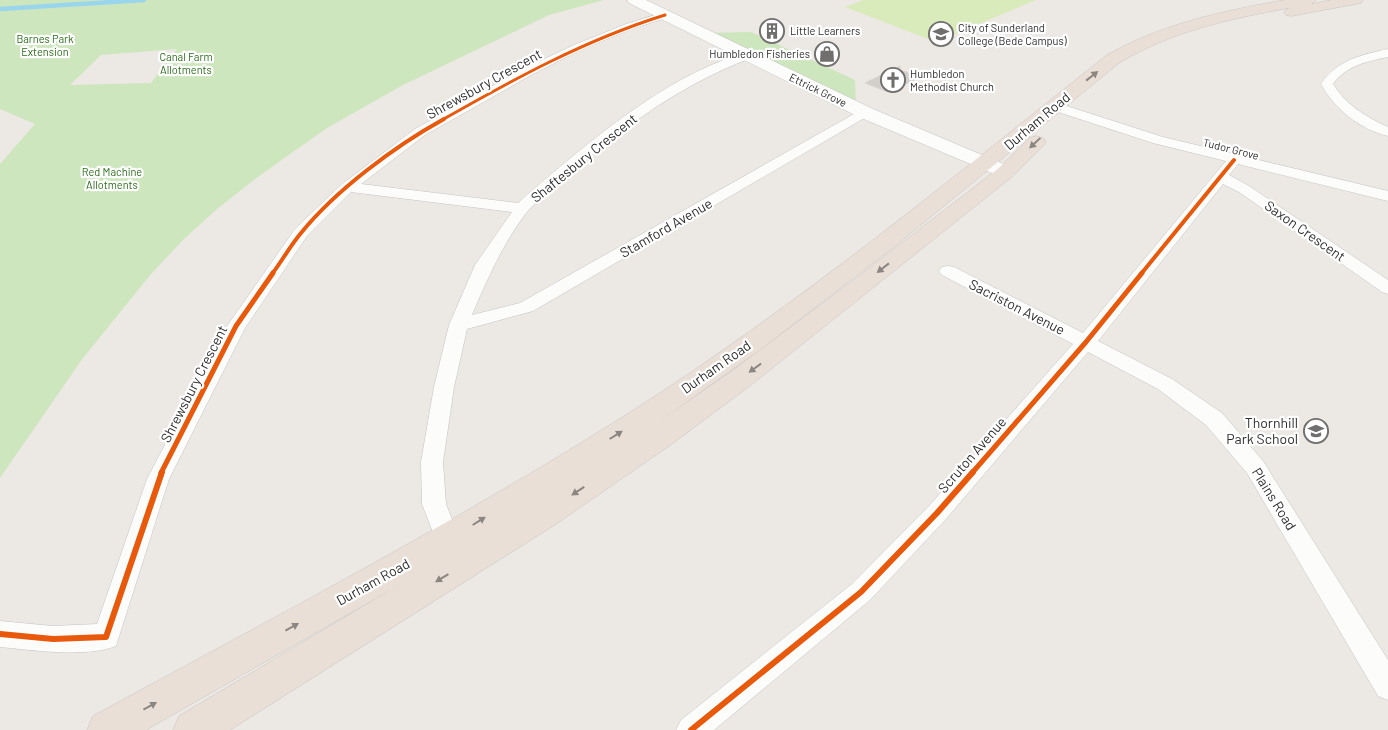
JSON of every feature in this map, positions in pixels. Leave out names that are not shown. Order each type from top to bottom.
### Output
[{"type":"highway","name":"Durham Road","points":[[193,730],[494,546],[658,438],[769,357],[1063,109],[1113,59],[1150,39],[1223,17],[1309,0]]},
{"type":"highway","name":"Durham Road","points":[[1063,109],[1159,47],[1204,30],[1235,22],[1356,0]]},
{"type":"highway","name":"Durham Road","points":[[107,730],[448,540],[640,420],[749,344],[887,241],[996,167]]},
{"type":"street","name":"Ettrick Grove","points":[[634,0],[866,113],[996,167]]},
{"type":"street","name":"Shrewsbury Crescent","points":[[0,634],[53,639],[106,637],[158,480],[236,326],[301,233],[347,187],[420,132],[529,71],[578,47],[630,26],[665,15]]},
{"type":"street","points":[[1388,52],[1364,58],[1341,68],[1327,84],[1333,95],[1346,110],[1388,132]]},
{"type":"street","name":"Shaftesbury Crescent","points":[[448,540],[434,504],[432,462],[444,386],[458,325],[484,265],[522,208],[574,162],[628,120],[692,80],[718,66],[747,55]]},
{"type":"street","name":"Tudor Grove","points":[[1063,109],[1158,140],[1227,168],[1388,196]]},
{"type":"street","name":"Stamford Avenue","points":[[458,325],[526,307],[866,113]]},
{"type":"street","name":"Saxon Crescent","points":[[1227,168],[1244,188],[1388,288]]},
{"type":"street","name":"Scruton Avenue","points":[[691,730],[861,592],[937,513],[1086,342],[1227,168]]},
{"type":"street","points":[[347,187],[522,208]]},
{"type":"street","name":"Sacriston Avenue","points":[[948,272],[1086,342]]},
{"type":"street","name":"Plains Road","points":[[1086,342],[1165,384],[1214,419],[1255,467],[1388,686]]},
{"type":"green space","name":"Red Machine Allotments","points":[[0,0],[604,0],[549,15],[403,85],[327,128],[259,176],[217,209],[183,240],[151,274],[83,358],[0,478],[0,164],[35,124],[0,109]],"holes":[[[177,49],[151,83],[70,85],[101,55]]]},
{"type":"green space","points":[[864,0],[1036,0],[936,42],[845,7]]},
{"type":"green space","points":[[751,32],[855,80],[856,109],[703,33]]},
{"type":"building","name":"Humbledon Methodist Church","points":[[900,66],[900,70],[921,77],[888,92],[865,83]]},
{"type":"waterway","points":[[0,9],[144,0]]},
{"type":"cycle path","points":[[0,634],[53,639],[106,637],[158,479],[236,326],[301,233],[347,187],[420,132],[529,71],[578,47],[630,26],[665,15]]},
{"type":"cycle path","points":[[691,730],[861,592],[937,513],[1086,342],[1234,160]]},
{"type":"place","name":"Little Learners","points":[[772,31]]},
{"type":"place","name":"City of Sunderland College (Bede Campus)","points":[[941,34]]},
{"type":"place","name":"Humbledon Fisheries","points":[[827,54]]},
{"type":"place","name":"Humbledon Methodist Church","points":[[893,80]]},
{"type":"place","name":"Thornhill Park School","points":[[1316,431]]},
{"type":"park label","name":"Barnes Park Extension","points":[[45,45]]},
{"type":"park label","name":"Canal Farm Allotments","points":[[186,63]]}]
